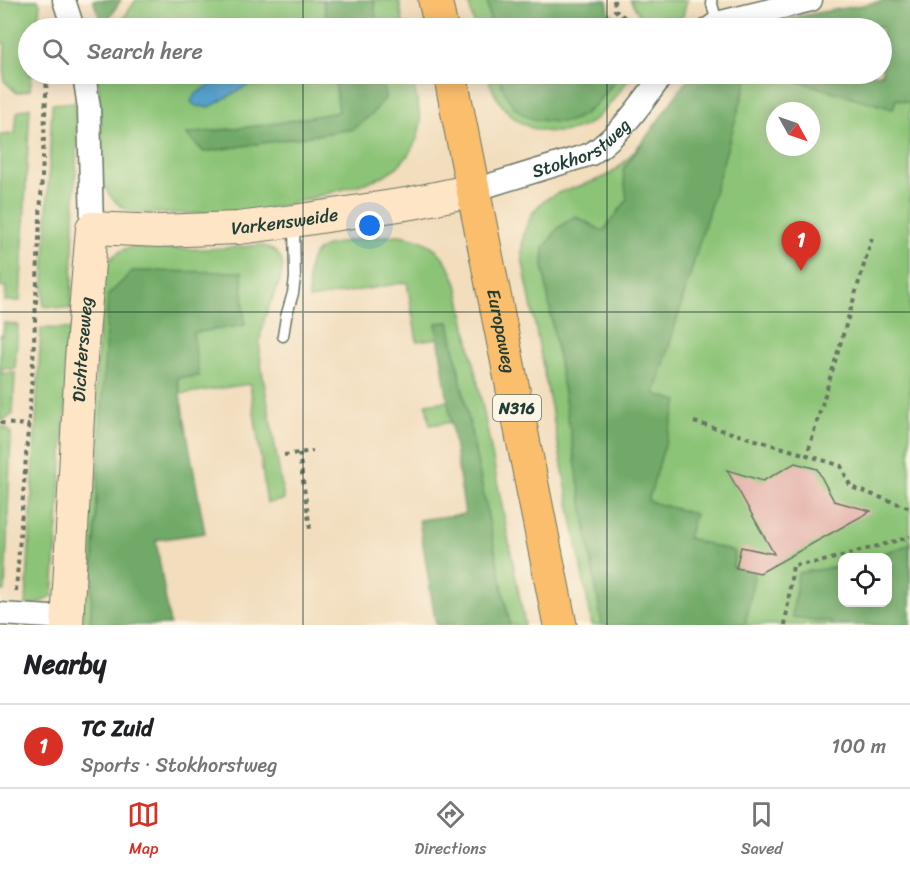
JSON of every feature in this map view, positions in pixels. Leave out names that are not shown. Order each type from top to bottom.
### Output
[{"type":"main road","points":[[435,0],[439,18]]},
{"type":"main road","name":"Europaweg","points":[[452,84],[560,625]]},
{"type":"street","points":[[64,0],[70,18]]},
{"type":"street","points":[[744,18],[812,0]]},
{"type":"street","name":"Dichterseweg","points":[[68,622],[82,349],[92,228],[85,84]]},
{"type":"street","name":"Stokhorstweg","points":[[474,190],[591,154],[605,145],[627,122],[656,84]]},
{"type":"street","name":"Varkensweide","points":[[92,228],[159,231],[238,228],[412,203],[474,190]]},
{"type":"street","points":[[7,614],[68,622]]},
{"type":"lane","points":[[711,0],[713,18]]},
{"type":"lane","points":[[283,336],[295,278],[294,221]]},
{"type":"path","points":[[614,0],[615,10],[625,18]]},
{"type":"path","points":[[7,614],[29,425],[46,84]]},
{"type":"path","points":[[807,455],[872,238]]},
{"type":"path","points":[[694,422],[841,466],[851,487],[910,508]]},
{"type":"path","points":[[0,423],[29,425]]},
{"type":"path","points":[[284,455],[313,451]]},
{"type":"path","points":[[298,453],[310,529]]},
{"type":"path","points":[[784,625],[793,565],[820,562],[910,537]]},
{"type":"green space","points":[[0,0],[38,0],[40,4],[38,18],[18,18],[18,84],[31,84],[30,90],[17,93],[4,81],[5,43],[0,42]]},
{"type":"green space","points":[[93,0],[121,0],[109,18],[100,18]]},
{"type":"green space","points":[[136,0],[323,0],[326,18],[124,18]]},
{"type":"green space","points":[[323,0],[374,0],[376,18],[326,18]]},
{"type":"green space","points":[[374,0],[399,0],[402,18],[376,18]]},
{"type":"green space","points":[[468,0],[487,0],[490,18],[472,18]]},
{"type":"green space","points":[[487,0],[607,0],[609,12],[616,18],[490,18]]},
{"type":"green space","points":[[630,0],[687,0],[681,18],[643,18]]},
{"type":"green space","points":[[890,0],[910,0],[910,625],[592,625],[522,258],[522,246],[527,225],[537,207],[555,194],[610,174],[625,162],[646,137],[623,170],[690,84],[892,84],[892,18],[813,18]],"holes":[[[544,248],[568,417],[543,266]]]},
{"type":"green space","points":[[884,1],[910,4],[910,103],[896,99],[893,109],[807,84],[892,84],[892,18],[788,18]]},
{"type":"green space","points":[[98,84],[214,84],[200,91],[196,106],[209,107],[248,85],[336,84],[340,112],[266,125],[187,134],[204,152],[353,129],[385,98],[383,84],[414,84],[421,122],[417,139],[408,155],[397,167],[365,183],[286,205],[242,214],[138,213],[116,203],[103,183]]},
{"type":"green space","points":[[335,84],[383,84],[385,98],[372,114],[353,129],[204,152],[186,134],[266,125],[339,112]]},
{"type":"green space","points":[[490,84],[501,84],[501,86],[606,93],[612,84],[625,84],[594,120],[576,129],[555,132],[542,131],[520,122],[503,106]]},
{"type":"green space","points":[[502,84],[612,84],[592,108],[578,118],[561,122],[526,116],[510,101]]},
{"type":"green space","points":[[684,84],[746,84],[655,394],[678,401],[648,501],[695,514],[688,538],[735,552],[733,567],[755,572],[745,625],[602,625],[543,266],[544,248],[558,228],[575,216],[603,231],[627,200],[623,170]]},
{"type":"green space","points":[[75,102],[77,135],[71,309],[43,306],[52,104]]},
{"type":"green space","points":[[30,107],[20,301],[5,301],[6,287],[0,287],[0,135],[15,134],[17,112]]},
{"type":"green space","points":[[398,235],[420,240],[436,249],[448,264],[457,284],[525,625],[510,625],[449,322],[436,323],[439,338],[417,341],[407,282],[309,299],[309,266],[317,251],[345,242]]},
{"type":"green space","points":[[260,245],[279,255],[283,269],[265,317],[260,346],[284,500],[267,503],[250,384],[181,394],[177,378],[199,376],[133,271],[90,625],[82,625],[102,271],[115,255],[132,247],[204,249]]},
{"type":"green space","points":[[133,271],[242,272],[245,325],[193,333],[199,376],[177,378],[205,533],[156,540],[170,625],[90,625],[108,295]]},
{"type":"green space","points":[[449,322],[510,625],[436,625],[419,520],[465,514],[436,323]]},
{"type":"green space","points":[[4,323],[18,325],[15,369],[1,368],[1,373],[15,373],[13,414],[5,420],[0,420],[0,335],[3,335]]},
{"type":"green space","points":[[41,328],[71,329],[53,595],[40,602],[26,605]]},
{"type":"green space","points":[[448,401],[452,422],[430,425],[426,404]]},
{"type":"green space","points":[[0,427],[5,427],[11,433],[5,591],[0,591]]},
{"type":"green space","points":[[910,544],[910,625],[831,625],[831,622],[792,617],[798,573],[838,567],[838,607],[892,607],[892,553],[884,553]]},
{"type":"water","points":[[213,84],[267,84],[248,85],[210,107],[196,106],[191,102],[203,89]]},
{"type":"building","points":[[795,463],[817,469],[834,501],[871,511],[760,573],[736,568],[741,547],[774,554],[727,470],[763,481]]},
{"type":"place","name":"TC Zuid","points":[[801,271]]}]
